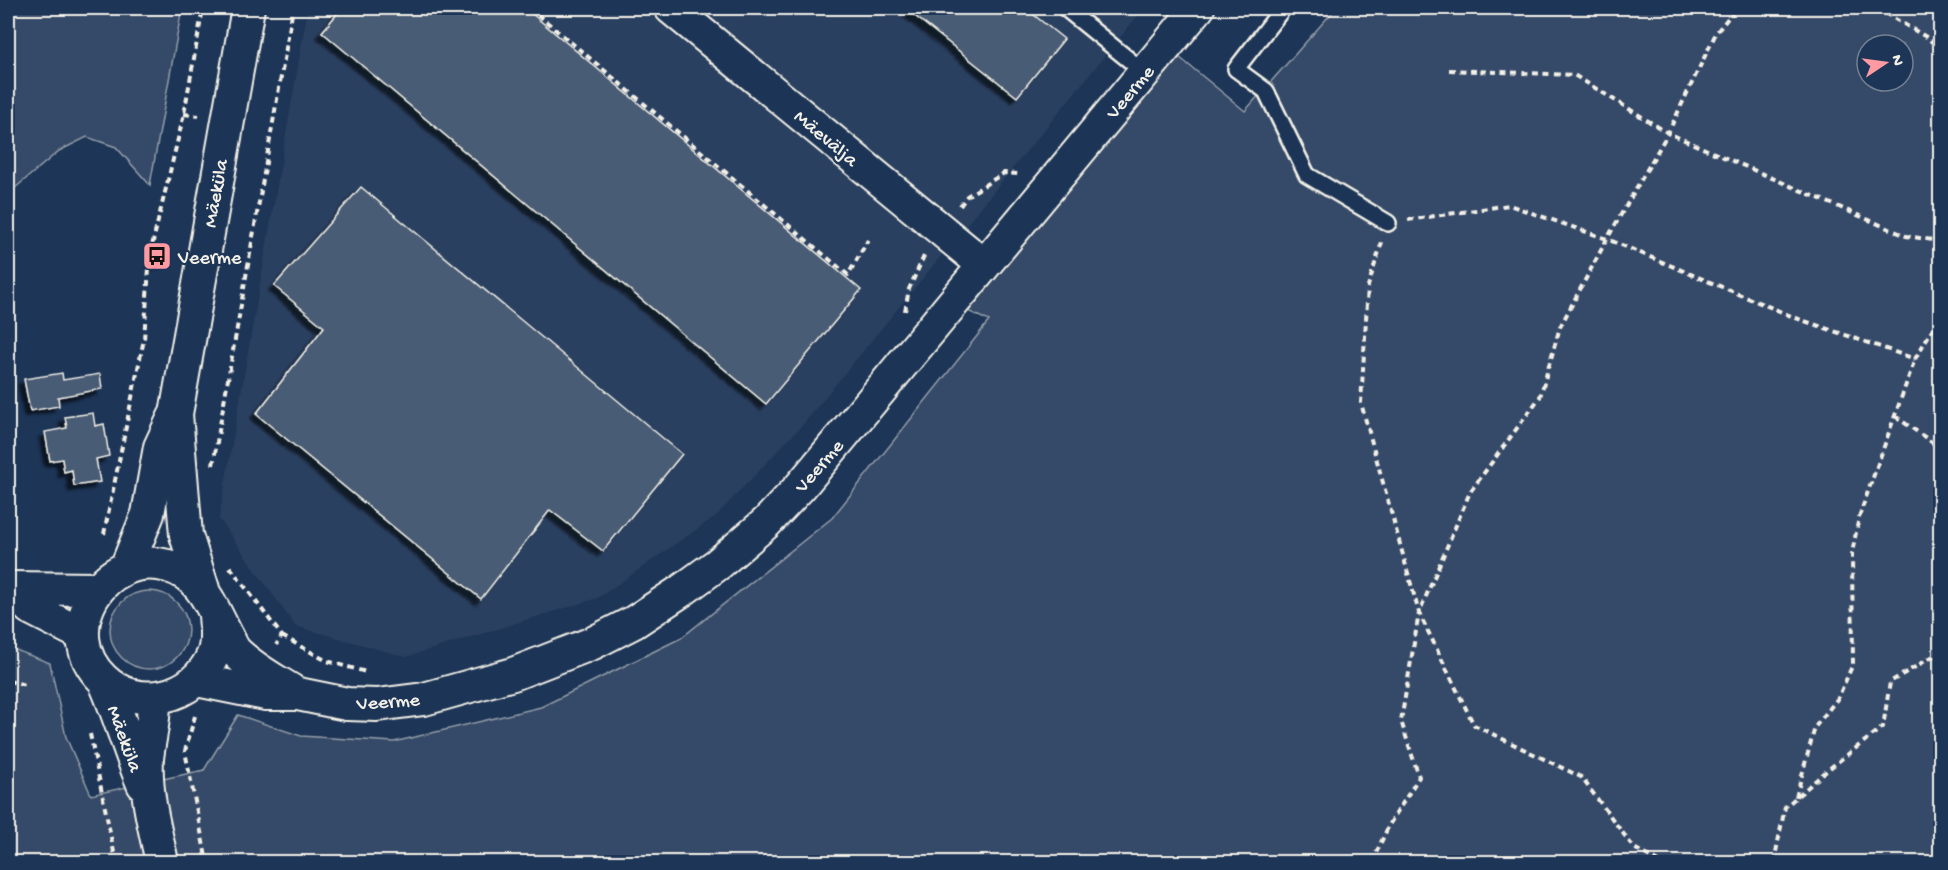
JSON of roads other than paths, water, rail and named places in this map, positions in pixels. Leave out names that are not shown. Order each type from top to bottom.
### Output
[{"type":"street","name":"Mäeküla","points":[[209,602],[186,535],[176,414],[248,8]]},
{"type":"street","name":"Mäevälja","points":[[671,8],[984,265]]},
{"type":"street","name":"Veerme","points":[[298,694],[347,704],[377,705],[424,699],[513,674],[593,643],[634,622],[709,571],[766,524],[831,450],[1198,8]]},
{"type":"street","name":"Mäeküla","points":[[126,568],[148,514],[160,447],[176,414]]},
{"type":"street","points":[[209,602],[217,636],[212,656],[197,680],[172,694],[140,698],[127,694],[104,680],[93,667],[86,651],[83,635],[84,619],[89,603],[98,589],[111,576],[126,568],[154,564],[168,566],[187,575],[209,602],[235,651],[259,670],[298,694]]},
{"type":"street","points":[[9,588],[98,589]]},
{"type":"street","points":[[9,588],[30,608],[83,635]]},
{"type":"street","name":"Mäeküla","points":[[104,680],[148,796],[162,862]]},
{"type":"street","points":[[197,680],[266,694],[298,694]]},
{"type":"street","name":"Mäeküla","points":[[148,796],[147,759],[155,715],[154,698]]},
{"type":"lane","points":[[1065,8],[1144,72]]},
{"type":"lane","points":[[1282,8],[1236,69],[1266,91],[1307,175],[1388,223]]},
{"type":"place","name":"Veerme","points":[[157,256]]}]
